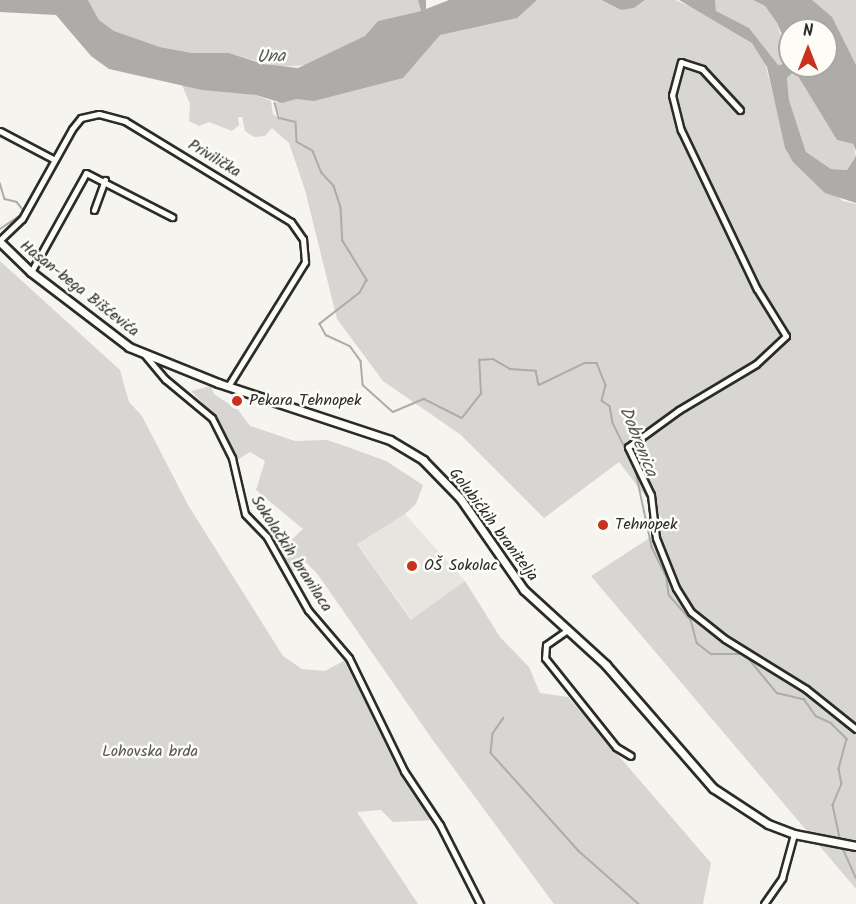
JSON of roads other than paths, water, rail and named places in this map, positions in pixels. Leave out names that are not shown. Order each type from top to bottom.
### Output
[{"type":"street","points":[[740,110],[702,69],[681,62],[672,94],[678,124],[757,290],[786,336],[756,364],[679,410],[628,447],[651,495],[656,538],[674,585],[691,612],[725,639],[806,689],[856,729]]},
{"type":"street","name":"Privilička","points":[[0,241],[22,219],[53,159],[81,118],[112,116],[297,227],[305,248],[302,268],[228,386]]},
{"type":"street","points":[[0,131],[53,159]]},
{"type":"street","points":[[31,272],[83,175],[91,173],[172,217]]},
{"type":"street","points":[[94,210],[105,180]]},
{"type":"street","name":"Hasan-bega Bišćevića","points":[[0,241],[31,272],[144,354]]},
{"type":"street","name":"Golubićkih branitelja","points":[[144,354],[228,386],[390,440],[423,460],[460,498],[524,590],[566,631],[606,665],[714,788],[749,814],[794,834],[856,846]]},
{"type":"street","name":"Sokolačkih branilaca","points":[[144,354],[155,369],[212,418],[232,458],[244,514],[267,537],[308,610],[349,658],[404,771],[440,825],[480,904]]},
{"type":"street","points":[[566,631],[546,645],[542,652],[545,658],[616,747],[631,756]]},
{"type":"street","points":[[764,904],[782,878],[794,834]]},
{"type":"waterway","name":"Dobrenica","points":[[275,103],[279,118],[296,122],[297,142],[313,151],[322,173],[334,186],[341,208],[343,241],[367,280],[360,293],[320,324],[326,335],[350,346],[361,361],[363,385],[393,412],[424,399],[462,418],[481,394],[479,360],[493,359],[510,369],[536,371],[539,385],[585,363],[597,363],[606,385],[602,401],[610,406],[613,423],[630,458]]},
{"type":"waterway","points":[[0,183],[5,199],[17,202],[24,211]]},
{"type":"waterway","points":[[0,229],[22,214]]},
{"type":"waterway","name":"Dobrenica","points":[[635,467],[652,547],[667,578],[669,595],[691,620],[697,643],[711,654],[745,654],[777,693],[804,699],[816,716],[831,723],[847,739],[839,769],[842,784],[833,805],[840,839]]},
{"type":"waterway","points":[[504,718],[493,734],[491,753],[579,851],[639,904]]},
{"type":"waterway","name":"Dobrenica","points":[[842,846],[856,878]]},
{"type":"place","name":"Pekara Tehnopek","points":[[237,401]]},
{"type":"place","name":"Tehnopek","points":[[603,525]]},
{"type":"place","name":"OŠ Sokolac","points":[[412,566]]},
{"type":"water label","name":"Una","points":[[271,58]]},
{"type":"park label","name":"Lohovska brda","points":[[150,752]]}]
